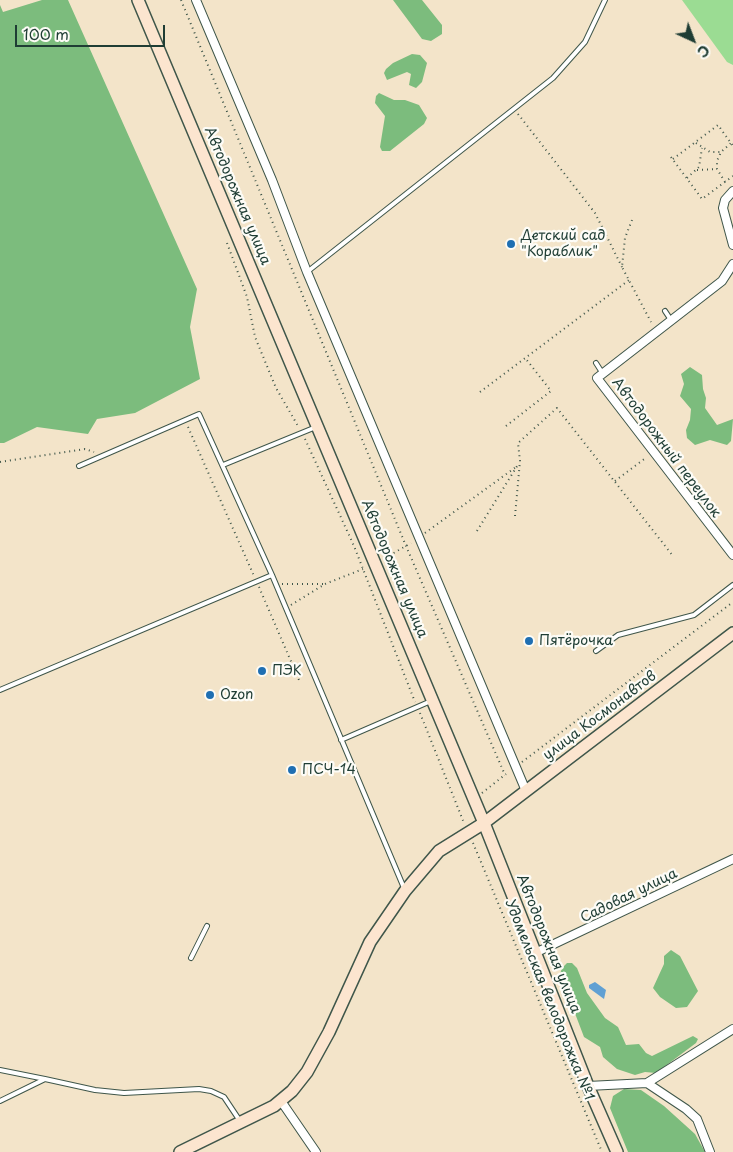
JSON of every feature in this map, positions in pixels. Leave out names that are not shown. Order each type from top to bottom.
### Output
[{"type":"main road","name":"Автодорожная улица","points":[[138,0],[433,700],[588,1086],[617,1152]]},
{"type":"main road","name":"улица Космонавтов","points":[[282,1101],[306,1072],[329,1032],[370,942],[405,891],[439,851],[484,823],[733,633]]},
{"type":"main road","points":[[180,1152],[282,1101]]},
{"type":"street","points":[[196,0],[272,180],[307,272],[526,791]]},
{"type":"street","points":[[733,191],[725,200],[723,208],[733,245]]},
{"type":"street","name":"Автодорожный переулок","points":[[733,264],[722,280],[597,378],[733,556]]},
{"type":"street","name":"Садовая улица","points":[[535,953],[733,859]]},
{"type":"street","points":[[588,1086],[647,1084],[733,1029]]},
{"type":"street","points":[[647,1084],[686,1109],[697,1119],[710,1152]]},
{"type":"street","points":[[282,1101],[316,1152]]},
{"type":"lane","points":[[307,272],[515,110],[553,78],[585,42],[604,0]]},
{"type":"lane","points":[[665,311],[671,320]]},
{"type":"lane","points":[[596,363],[602,374]]},
{"type":"lane","points":[[78,466],[199,414],[272,574],[405,891]]},
{"type":"lane","points":[[223,465],[318,426]]},
{"type":"lane","points":[[0,690],[272,574]]},
{"type":"lane","points":[[596,651],[618,635],[694,615],[733,585]]},
{"type":"lane","points":[[341,740],[433,700]]},
{"type":"lane","points":[[191,958],[207,926]]},
{"type":"lane","points":[[0,1070],[95,1090],[124,1092],[199,1089],[211,1091],[224,1098],[241,1123]]},
{"type":"lane","points":[[0,1101],[45,1079]]},
{"type":"path","points":[[181,0],[406,546],[505,775]]},
{"type":"path","points":[[515,110],[595,213],[651,322]]},
{"type":"path","points":[[725,182],[717,169],[717,161],[721,152],[732,145],[718,125],[672,158],[702,199],[725,182],[733,176]]},
{"type":"path","points":[[695,142],[702,148],[721,152]]},
{"type":"path","points":[[687,178],[698,167],[702,148]]},
{"type":"path","points":[[696,170],[717,169]]},
{"type":"path","points":[[622,267],[625,238],[632,220]]},
{"type":"path","points":[[480,392],[629,280]]},
{"type":"path","points":[[506,426],[551,391],[526,359]]},
{"type":"path","points":[[515,516],[520,461],[518,443],[557,408],[673,556]]},
{"type":"path","points":[[185,420],[299,680]]},
{"type":"path","points":[[0,462],[85,449],[104,455]]},
{"type":"path","points":[[615,481],[654,452]]},
{"type":"path","points":[[477,531],[520,461]]},
{"type":"path","points":[[286,609],[325,584],[375,563],[406,546],[516,467]]},
{"type":"path","points":[[276,584],[325,584]]},
{"type":"path","points":[[474,799],[733,602]]},
{"type":"path","name":"Удомельская велодорожка №1","points":[[479,855],[602,1152]]},
{"type":"green space","points":[[42,0],[68,0],[197,289],[190,327],[200,379],[135,413],[97,419],[88,434],[37,427],[4,443],[0,443],[0,5],[3,12]]},
{"type":"green space","points":[[393,0],[422,0],[442,25],[442,34],[431,41],[422,39]]},
{"type":"green space","points":[[682,0],[733,0],[733,65],[727,62]]},
{"type":"green space","points":[[412,54],[420,55],[427,63],[422,82],[416,88],[409,85],[411,74],[407,72],[387,80],[384,73],[386,69],[393,63]]},
{"type":"green space","points":[[379,93],[394,100],[405,100],[419,105],[427,118],[424,124],[390,151],[382,151],[380,147],[385,116],[375,103],[376,96]]},
{"type":"green space","points":[[690,367],[702,375],[706,398],[705,408],[717,425],[733,419],[731,441],[727,445],[710,440],[695,445],[687,438],[686,430],[690,420],[691,409],[680,396],[684,384],[681,374]]},
{"type":"green space","points":[[671,950],[680,956],[698,991],[687,1007],[676,1008],[660,997],[653,988],[664,964],[664,956]]},
{"type":"green space","points":[[567,963],[572,963],[577,968],[587,993],[605,1018],[618,1027],[626,1045],[639,1044],[646,1053],[652,1056],[693,1036],[698,1039],[696,1043],[656,1073],[645,1072],[635,1075],[617,1069],[603,1057],[600,1047],[584,1037],[560,974],[562,968]]},
{"type":"green space","points":[[624,1089],[641,1090],[664,1106],[695,1134],[705,1152],[628,1152],[610,1108],[613,1096]]},
{"type":"water","points":[[595,982],[606,990],[604,999],[589,988],[589,985]]},
{"type":"place","name":"Детский сад \"Кораблик\"","points":[[511,244]]},
{"type":"place","name":"Пятёрочка","points":[[529,641]]},
{"type":"place","name":"ПЭК","points":[[262,671]]},
{"type":"place","name":"Ozon","points":[[210,695]]},
{"type":"place","name":"ПСЧ-14","points":[[292,770]]}]
